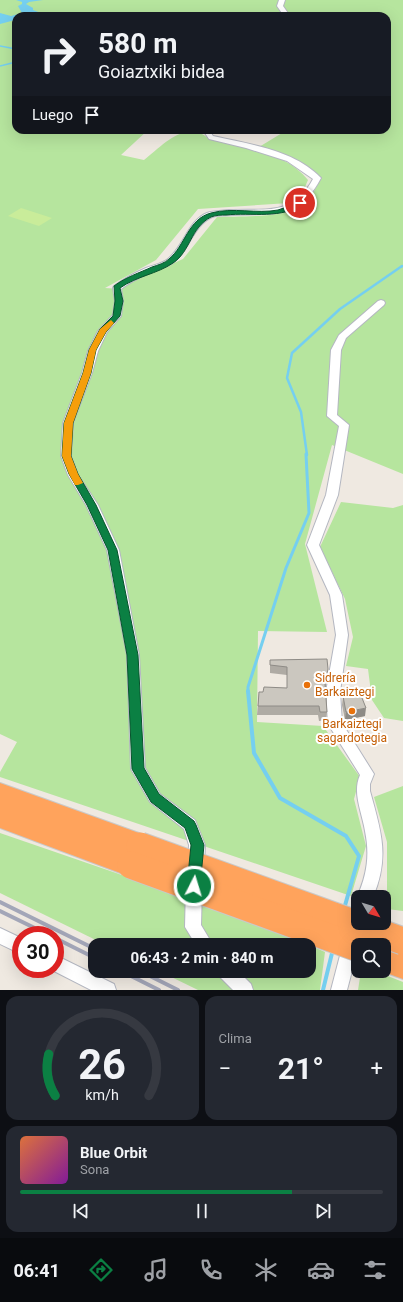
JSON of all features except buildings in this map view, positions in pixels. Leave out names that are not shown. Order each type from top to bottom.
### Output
[{"type":"highway","points":[[0,794],[136,855],[351,945]]},
{"type":"highway","points":[[0,816],[136,855],[403,941]]},
{"type":"highway","points":[[391,961],[403,965]]},
{"type":"street","points":[[282,0],[280,6],[284,12]]},
{"type":"street","points":[[200,938],[193,927],[193,900],[197,845],[190,825],[155,798],[138,769],[133,655],[113,550],[92,505],[73,474],[66,456],[68,423],[87,373],[92,350],[103,331],[117,316],[119,301],[117,288],[126,281],[171,262],[183,248],[190,233],[198,222],[212,215],[239,211],[255,213],[280,211],[300,203],[312,190],[317,178],[290,159],[248,146],[211,138],[208,134]]},
{"type":"street","points":[[368,890],[371,884],[376,856],[376,842],[363,791],[363,784],[367,774],[335,724],[333,692],[342,635],[336,595],[313,545],[332,495],[344,425],[332,416],[336,350],[342,337],[381,303]]},
{"type":"street","points":[[339,990],[356,930]]},
{"type":"street","points":[[0,936],[12,942]]},
{"type":"street","points":[[64,968],[108,990]]},
{"type":"street","points":[[233,978],[244,990]]},
{"type":"green space","points":[[0,0],[403,0],[403,474],[332,445],[305,544],[327,632],[258,631],[257,722],[323,726],[360,777],[354,799],[366,846],[353,890],[351,890],[351,896],[0,777],[0,772],[17,742],[0,734]],"holes":[[[12,12],[391,12],[391,134],[280,134],[259,147],[285,155],[300,162],[320,180],[307,202],[292,211],[271,215],[217,217],[183,259],[128,283],[121,289],[105,288],[156,260],[198,209],[289,203],[302,194],[308,180],[299,170],[276,157],[249,148],[209,139],[202,134],[180,134],[175,136],[144,160],[121,155],[144,134],[12,134]]]},
{"type":"green space","points":[[21,208],[52,218],[39,226],[8,216]]},
{"type":"green space","points":[[341,502],[393,508],[403,505],[403,721],[384,718],[372,700],[368,669],[346,666],[353,637],[345,599],[320,547]]},
{"type":"green space","points":[[403,786],[403,911],[391,910],[391,890],[387,890],[387,842],[374,797]]},
{"type":"green space","points":[[0,833],[177,894],[290,938],[92,938],[0,893]]},
{"type":"green space","points":[[316,948],[325,952],[320,990],[198,990],[173,978],[316,978]]},
{"type":"green space","points":[[391,977],[403,982],[403,990],[358,990],[360,978]]},
{"type":"water","points":[[16,0],[43,0],[29,2],[26,4],[33,8],[33,10],[38,12],[21,12],[18,6],[22,4],[22,2]]},
{"type":"water","points":[[0,13],[11,16],[12,21],[0,24]]},
{"type":"waterway","points":[[0,46],[12,48]]},
{"type":"waterway","points":[[0,66],[12,63]]},
{"type":"waterway","points":[[307,455],[301,412],[287,378],[292,353],[340,309],[402,266]]},
{"type":"waterway","points":[[248,691],[286,568],[309,513],[306,454]]},
{"type":"waterway","points":[[248,691],[254,753],[280,798],[346,836],[359,856],[344,909]]},
{"type":"waterway","points":[[323,990],[333,949]]},
{"type":"railway","points":[[0,902],[88,946]]},
{"type":"railway","points":[[0,911],[31,926]]},
{"type":"railway","points":[[64,942],[88,954]]},
{"type":"railway","points":[[135,978],[159,990]]},
{"type":"railway","points":[[154,978],[178,990]]},
{"type":"slow traffic","points":[[78,483],[66,456],[68,423],[87,373],[92,350],[103,331],[111,323]]},
{"type":"place","name":"Sidrería Barkaiztegi","points":[[307,685]]},
{"type":"place","name":"Barkaiztegi sagardotegia","points":[[352,711]]},
{"type":"route","points":[[194,886],[197,845],[190,825],[155,798],[138,769],[133,655],[113,550],[92,505],[73,474],[66,456],[68,423],[87,373],[92,350],[103,331],[117,316],[119,301],[117,288],[126,281],[171,262],[183,248],[190,233],[198,222],[212,215],[239,211],[255,213],[280,211],[300,203]]}]
